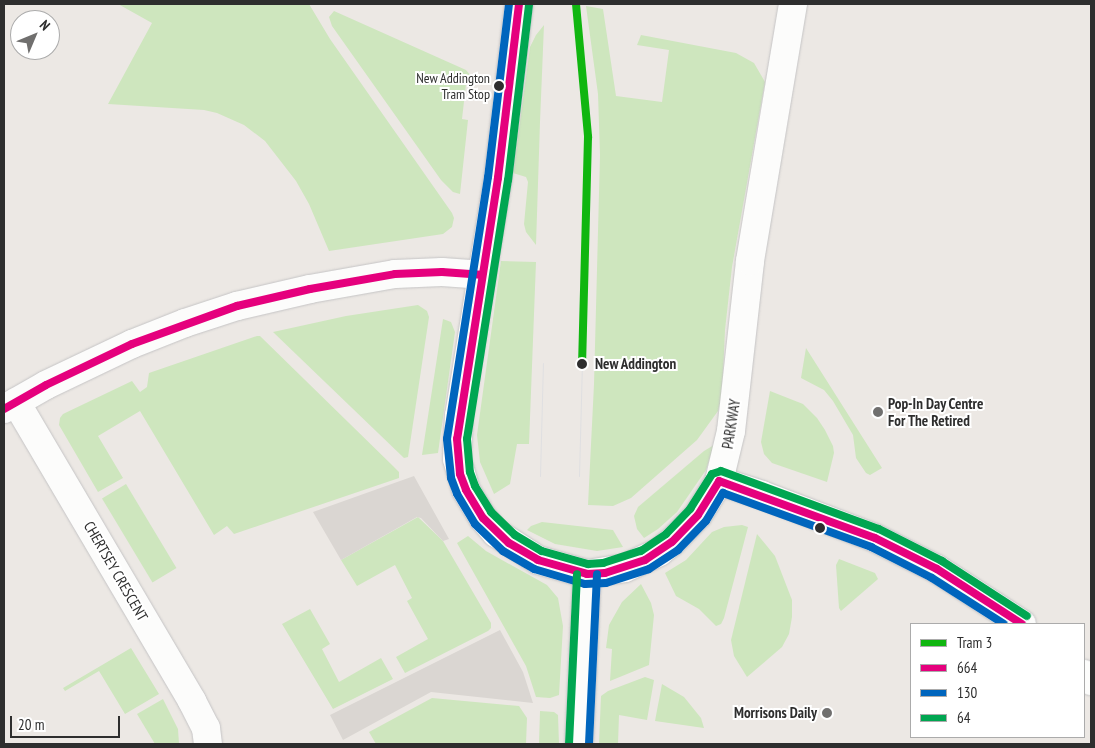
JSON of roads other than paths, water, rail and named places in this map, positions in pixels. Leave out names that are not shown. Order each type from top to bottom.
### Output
[{"type":"street","name":"PARKWAY","points":[[519,4],[498,178],[459,415],[457,459],[460,474],[475,505],[483,518],[502,538],[538,560],[586,574],[625,568],[659,552],[672,542],[698,515],[719,481],[731,431],[750,261],[793,4]]},
{"type":"street","points":[[10,405],[132,344],[185,322],[237,306],[336,284],[403,273],[442,272],[481,275]]},
{"type":"street","name":"CHERTSEY CRESCENT","points":[[10,405],[192,701],[206,728],[208,744]]},
{"type":"street","points":[[719,481],[826,519],[919,559],[986,599],[1021,623]]},
{"type":"street","points":[[579,744],[586,574]]},
{"type":"tram line","name":"3","points":[[576,4],[588,137],[582,365]]},
{"type":"tram line","points":[[540,476],[543,363]]},
{"type":"tram line","points":[[579,476],[582,365]]},
{"type":"place","name":"New Addington Tram Stop","points":[[499,86]]},
{"type":"place","name":"New Addington","points":[[582,364]]},
{"type":"place","name":"Pop-In Day Centre For The Retired","points":[[878,412]]},
{"type":"place","name":"Morrisons Daily","points":[[827,713]]}]
